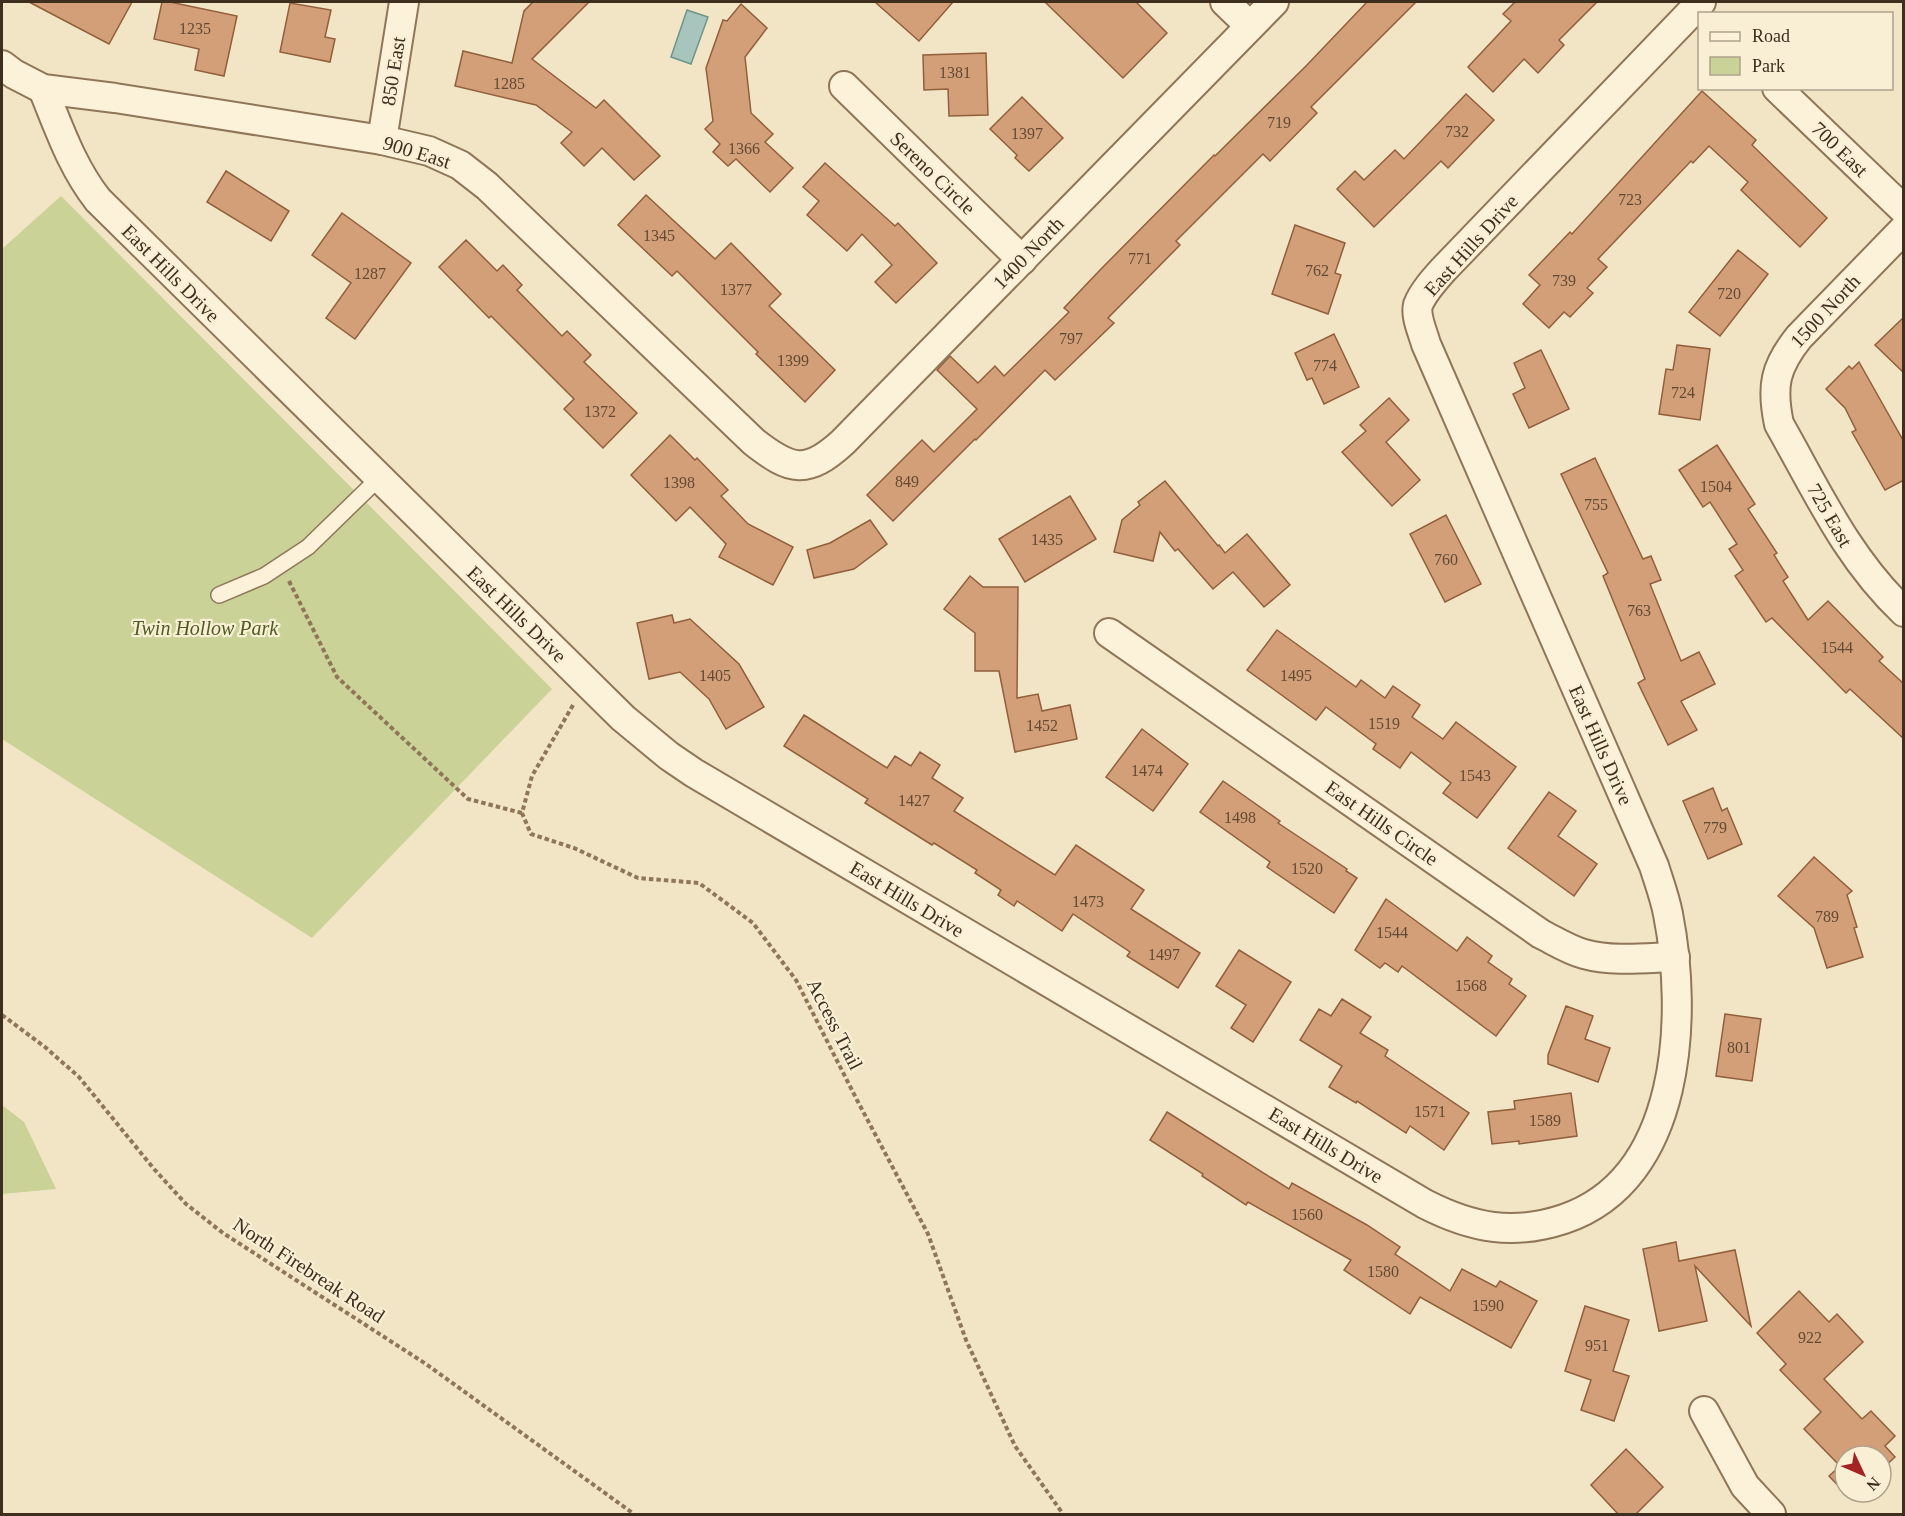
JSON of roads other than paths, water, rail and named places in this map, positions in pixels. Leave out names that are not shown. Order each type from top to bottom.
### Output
[{"type":"street","name":"850 East","points":[[382,140],[404,2]]},
{"type":"street","points":[[1225,2],[1250,26]]},
{"type":"street","name":"1400 North","points":[[798,467],[815,463],[830,454],[843,442],[1274,2]]},
{"type":"street","name":"East Hills Drive","points":[[44,89],[74,165],[84,183],[98,200],[586,682],[645,737],[694,773],[1425,1204],[1465,1221],[1507,1229],[1529,1228],[1550,1224],[1589,1208],[1609,1194],[1627,1177],[1649,1142],[1666,1095],[1676,1036],[1675,957],[1668,912],[1654,866],[1426,344],[1420,326],[1418,307],[1430,286],[1444,269],[1698,8]]},
{"type":"street","name":"900 East","points":[[2,64],[21,78],[44,89],[382,140],[445,157],[475,175],[754,442],[782,461],[798,467]]},
{"type":"street","name":"Sereno Circle","points":[[844,86],[1022,260]]},
{"type":"street","name":"700 East","points":[[1779,90],[1904,210]]},
{"type":"street","name":"1500 North","points":[[1775,406],[1774,387],[1778,369],[1787,352],[1904,229]]},
{"type":"street","name":"725 East","points":[[1775,406],[1779,424],[1845,543],[1876,585],[1904,612]]},
{"type":"street","name":"East Hills Circle","points":[[1109,633],[1541,934],[1584,954],[1607,958],[1675,957]]},
{"type":"street","points":[[1704,1411],[1745,1486],[1771,1515]]},
{"type":"lane","points":[[219,595],[264,576],[308,547],[379,478]]},
{"type":"water","points":[[687,10],[708,17],[691,64],[671,57]]},
{"type":"park label","name":"Twin Hollow Park","points":[[205,628]]}]
